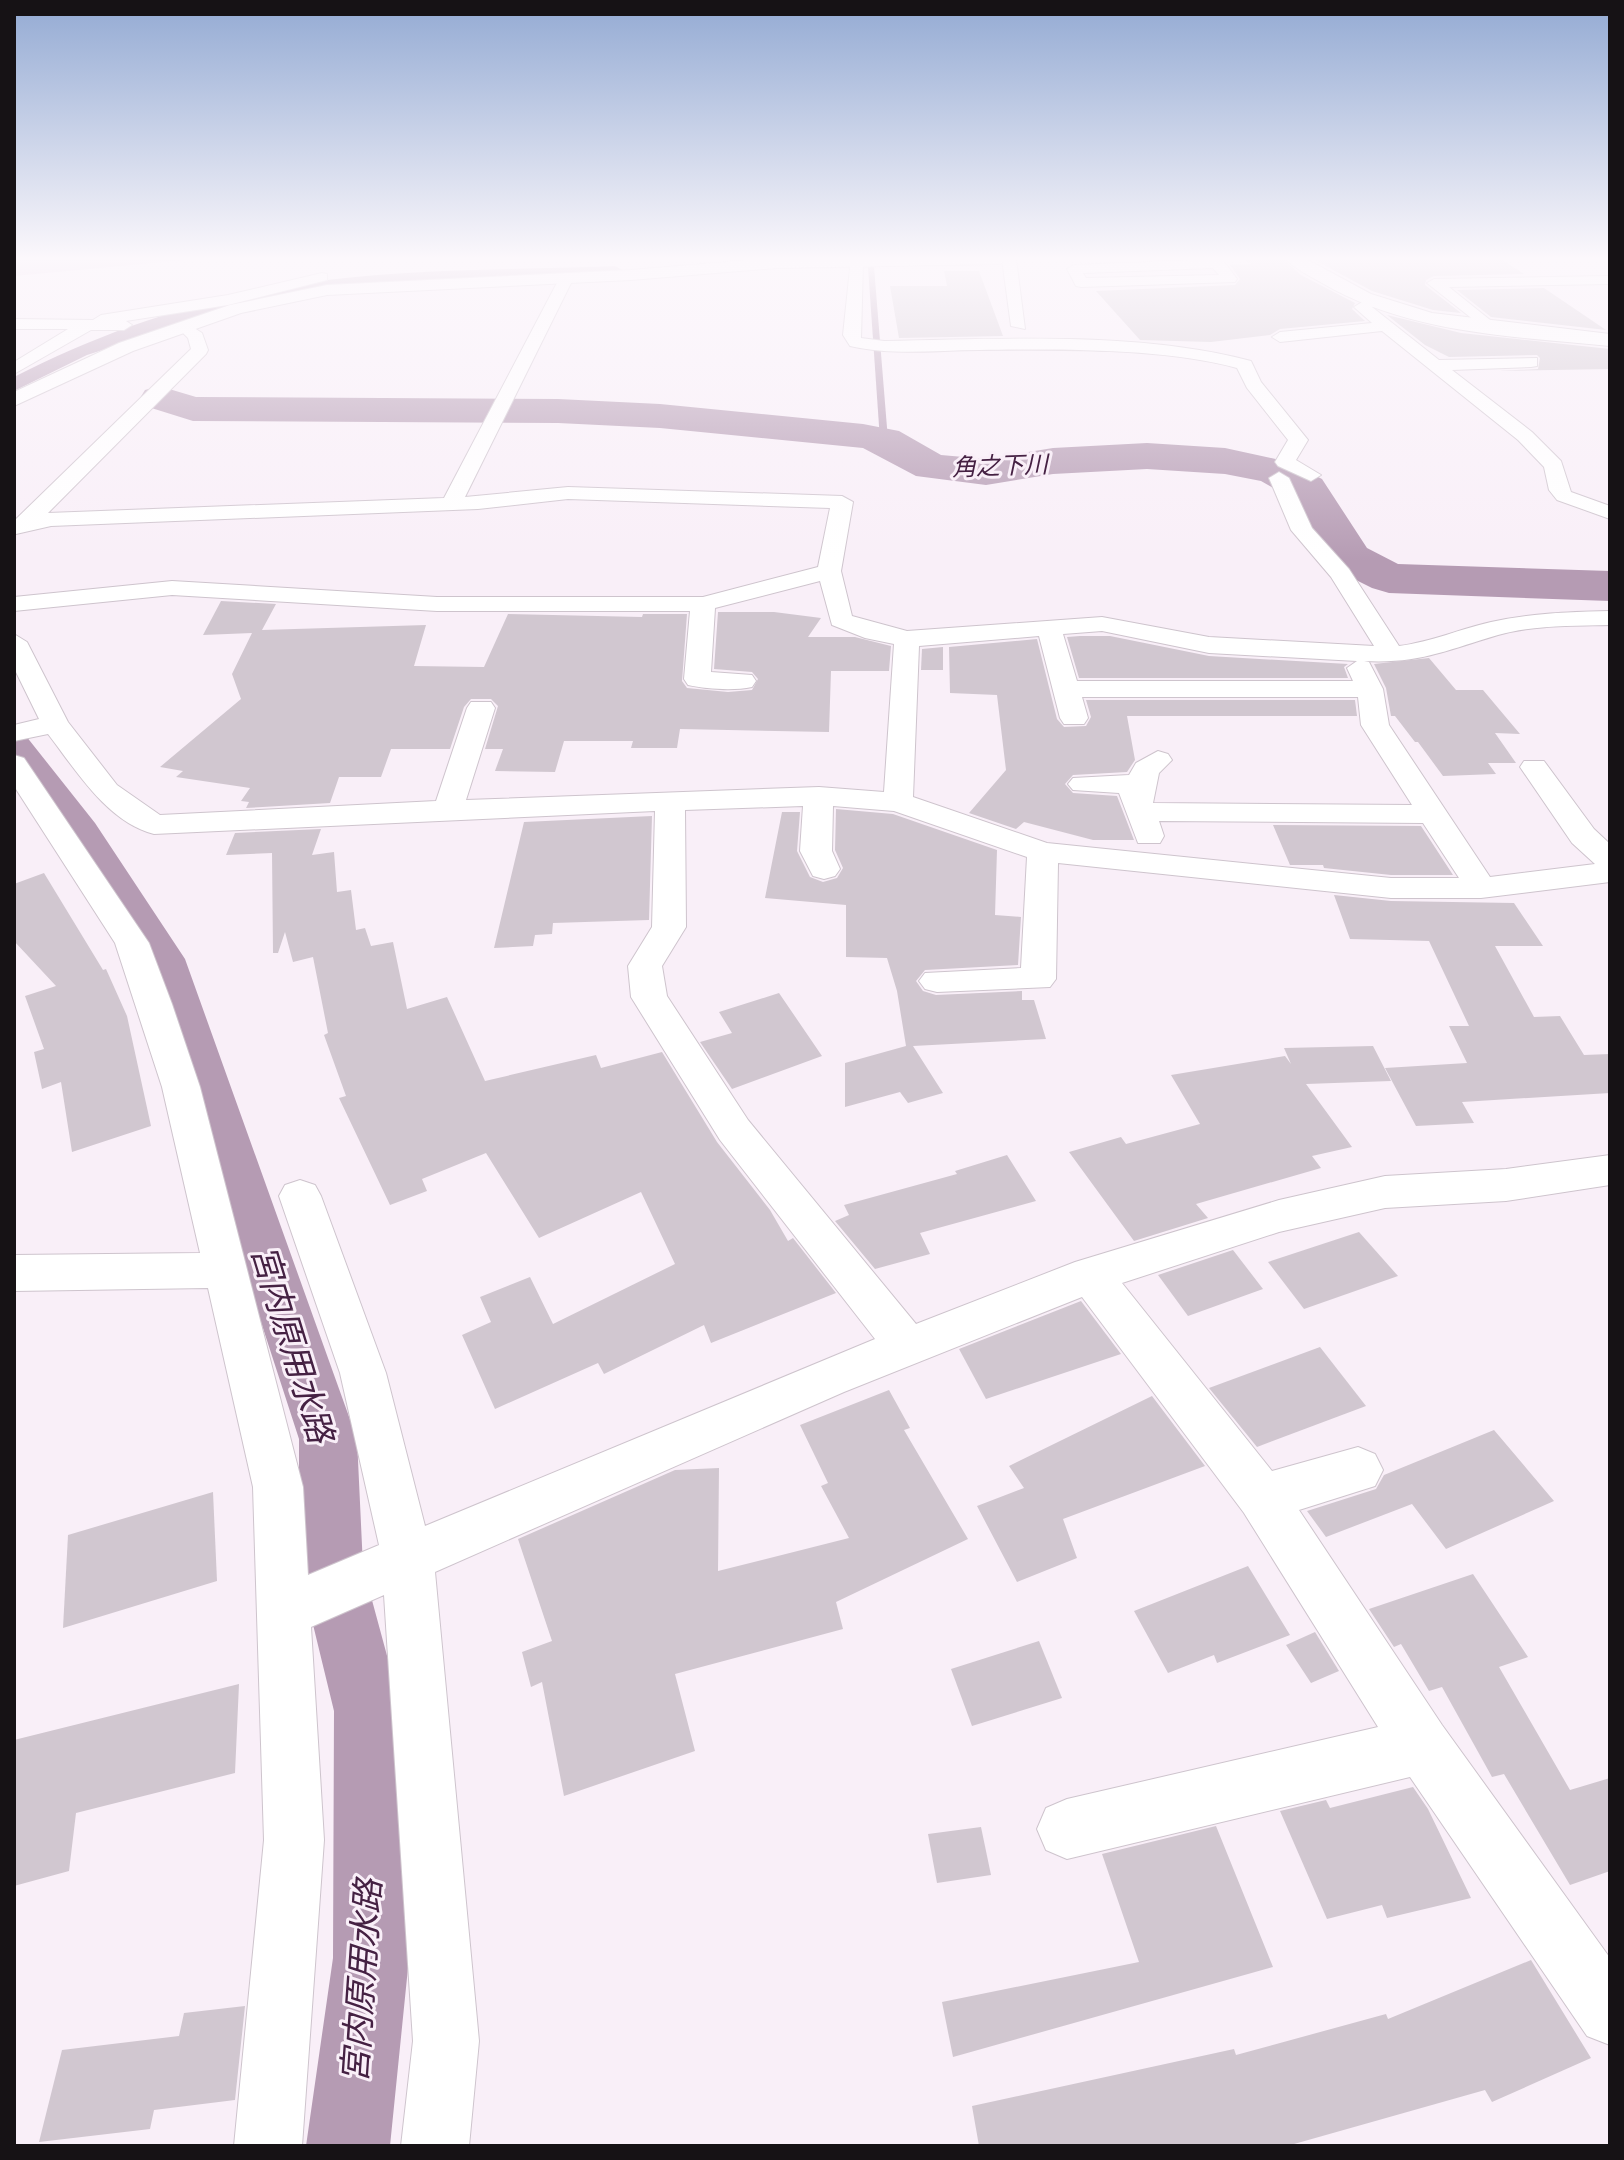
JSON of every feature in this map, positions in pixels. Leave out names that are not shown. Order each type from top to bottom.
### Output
[{"type":"street","points":[[14,400],[95,360]]},
{"type":"street","points":[[19,526],[190,360]]},
{"type":"street","points":[[452,502],[526,360]]},
{"type":"street","points":[[1232,360],[1245,365],[1247,379],[1292,426],[1298,440],[1285,462],[1311,475]]},
{"type":"street","points":[[1430,360],[1525,436],[1554,465],[1559,490],[1564,496],[1610,513]]},
{"type":"street","points":[[1437,365],[1531,362]]},
{"type":"street","points":[[1279,478],[1302,530],[1341,574],[1392,655]]},
{"type":"street","points":[[19,526],[51,519],[623,492],[842,502],[829,571],[841,620],[874,633],[907,639],[1102,624],[1209,645],[1392,655],[1436,649],[1492,629],[1536,620],[1610,618]]},
{"type":"street","points":[[14,604],[172,588],[437,604],[703,604],[829,571]]},
{"type":"street","points":[[703,604],[697,679],[743,681]]},
{"type":"street","points":[[1049,628],[1074,718]]},
{"type":"street","points":[[898,802],[907,639]]},
{"type":"street","points":[[14,642],[54,724],[107,791],[154,825],[819,796],[898,802],[1043,852],[1391,888],[1481,888],[1610,872]]},
{"type":"street","points":[[1352,651],[1370,689],[1375,725],[1481,888]]},
{"type":"street","points":[[1068,689],[1370,689]]},
{"type":"street","points":[[448,811],[481,708]]},
{"type":"street","points":[[14,733],[54,724]]},
{"type":"street","points":[[1138,805],[1146,769],[1158,760]]},
{"type":"street","points":[[14,764],[132,943],[181,1087],[278,1487],[289,1610],[294,1840],[268,2146]]},
{"type":"street","points":[[1534,767],[1583,836],[1610,861]]},
{"type":"street","points":[[1083,784],[1131,784],[1161,864]]},
{"type":"street","points":[[819,796],[816,851],[824,869]]},
{"type":"street","points":[[670,803],[669,927],[645,966],[649,997],[734,1130],[908,1348]]},
{"type":"street","points":[[1138,805],[1431,814]]},
{"type":"street","points":[[937,981],[1038,979],[1043,852]]},
{"type":"street","points":[[289,1610],[908,1348],[1090,1275],[1279,1216],[1385,1192],[1506,1185],[1610,1170]]},
{"type":"street","points":[[300,1196],[363,1373],[406,1560],[446,2041],[435,2146]]},
{"type":"street","points":[[14,1273],[225,1270]]},
{"type":"street","points":[[1090,1275],[1262,1497],[1422,1745],[1610,2013]]},
{"type":"street","points":[[1262,1497],[1358,1470]]},
{"type":"street","points":[[1067,1829],[1422,1745]]},
{"type":"building","points":[[1540,360],[1610,360],[1610,369],[1498,371],[1538,369]]},
{"type":"building","points":[[221,601],[276,604],[262,630],[426,625],[414,666],[484,667],[508,614],[642,617],[643,614],[687,614],[682,681],[687,688],[728,692],[752,690],[758,679],[752,672],[714,669],[718,612],[774,612],[821,618],[808,637],[855,637],[891,646],[889,671],[831,671],[829,732],[680,729],[677,748],[631,748],[633,741],[564,741],[555,772],[495,771],[503,749],[485,749],[498,706],[491,699],[471,699],[464,707],[450,749],[391,749],[381,777],[339,777],[330,803],[246,808],[249,802],[241,801],[250,788],[176,777],[183,771],[160,767],[241,699],[232,674],[252,633],[203,635]]},
{"type":"building","points":[[1110,636],[1209,656],[1348,664],[1344,667],[1348,678],[1079,678],[1067,637]]},
{"type":"building","points":[[1037,639],[1057,719],[1064,727],[1086,726],[1091,717],[1086,700],[1355,700],[1357,716],[1127,716],[1135,760],[1127,772],[1073,775],[1065,784],[1073,793],[1117,796],[1134,840],[1093,840],[1024,822],[1016,829],[969,813],[1006,770],[997,695],[950,693],[949,647]]},
{"type":"building","points":[[943,647],[943,670],[921,670],[922,649]]},
{"type":"building","points":[[1429,658],[1456,690],[1483,690],[1520,734],[1495,733],[1516,763],[1488,763],[1496,774],[1443,776],[1418,742],[1395,716],[1391,716],[1386,688],[1374,664]]},
{"type":"building","points":[[836,809],[893,814],[997,850],[995,915],[1021,917],[1018,965],[925,970],[916,981],[923,991],[936,995],[1022,991],[1022,1000],[1034,1000],[1046,1039],[913,1046],[943,1093],[908,1103],[900,1092],[845,1107],[845,1063],[906,1046],[897,991],[887,958],[846,957],[846,905],[765,898],[782,812],[800,812],[797,851],[810,877],[823,882],[837,878],[843,868],[835,850]]},
{"type":"building","points":[[652,816],[649,920],[553,923],[552,934],[535,935],[533,946],[494,948],[524,822]]},
{"type":"building","points":[[1273,825],[1421,826],[1453,875],[1391,875],[1324,868],[1323,865],[1290,865]]},
{"type":"building","points":[[321,829],[312,855],[334,852],[337,892],[351,890],[356,930],[365,928],[371,946],[393,942],[407,1009],[447,997],[485,1081],[596,1055],[601,1068],[662,1052],[717,1142],[770,1210],[788,1241],[793,1238],[836,1293],[711,1343],[704,1325],[604,1374],[598,1363],[495,1409],[462,1335],[491,1322],[480,1297],[530,1277],[553,1324],[675,1264],[641,1192],[539,1238],[486,1153],[422,1179],[427,1191],[390,1205],[339,1098],[346,1096],[324,1035],[328,1033],[313,957],[293,962],[285,932],[278,953],[273,953],[272,853],[226,855],[235,833]]},
{"type":"building","points":[[44,873],[103,970],[106,969],[127,1016],[151,1126],[72,1152],[61,1082],[42,1089],[34,1052],[44,1049],[25,996],[56,986],[14,941],[14,884]]},
{"type":"building","points":[[1334,895],[1391,901],[1514,903],[1543,946],[1495,946],[1534,1017],[1560,1016],[1584,1055],[1610,1054],[1610,1093],[1462,1102],[1474,1123],[1416,1126],[1385,1068],[1467,1063],[1449,1026],[1469,1026],[1429,941],[1350,939]]},
{"type":"building","points":[[779,993],[822,1056],[732,1089],[700,1042],[732,1033],[719,1012]]},
{"type":"building","points":[[1373,1046],[1391,1081],[1306,1084],[1352,1147],[1312,1156],[1321,1168],[1196,1204],[1208,1218],[1134,1241],[1069,1152],[1121,1137],[1126,1144],[1200,1124],[1171,1075],[1285,1056],[1291,1064],[1284,1048]]},
{"type":"building","points":[[1007,1155],[1036,1201],[920,1233],[930,1254],[875,1269],[835,1221],[849,1215],[844,1205],[957,1174],[955,1171]]},
{"type":"building","points":[[1359,1232],[1398,1276],[1304,1309],[1268,1262]]},
{"type":"building","points":[[1233,1250],[1263,1289],[1188,1316],[1158,1275]]},
{"type":"building","points":[[1081,1301],[1121,1354],[986,1399],[959,1349]]},
{"type":"building","points":[[1320,1347],[1366,1406],[1257,1447],[1209,1388]]},
{"type":"building","points":[[889,1390],[910,1428],[904,1430],[968,1539],[836,1602],[843,1629],[675,1674],[695,1751],[564,1796],[542,1682],[531,1687],[522,1652],[552,1641],[518,1539],[675,1470],[719,1468],[718,1571],[849,1538],[821,1486],[828,1483],[800,1425]]},
{"type":"building","points":[[1152,1396],[1205,1466],[1063,1519],[1077,1558],[1017,1582],[977,1506],[1024,1488],[1009,1466]]},
{"type":"building","points":[[1494,1430],[1554,1501],[1446,1549],[1412,1504],[1326,1537],[1307,1511],[1376,1489],[1384,1475]]},
{"type":"building","points":[[213,1492],[217,1581],[63,1628],[68,1535]]},
{"type":"building","points":[[1248,1566],[1290,1635],[1217,1663],[1214,1655],[1168,1673],[1134,1611]]},
{"type":"building","points":[[1473,1574],[1528,1657],[1499,1667],[1570,1790],[1610,1778],[1610,1871],[1570,1885],[1504,1774],[1492,1777],[1442,1687],[1429,1691],[1401,1644],[1394,1647],[1369,1609]]},
{"type":"building","points":[[1315,1632],[1339,1671],[1311,1683],[1286,1645]]},
{"type":"building","points":[[1039,1641],[1062,1698],[972,1726],[951,1669]]},
{"type":"building","points":[[239,1684],[235,1773],[76,1813],[69,1871],[14,1886],[14,1740]]},
{"type":"building","points":[[1413,1787],[1428,1809],[1471,1898],[1387,1918],[1382,1905],[1327,1919],[1280,1811],[1326,1800],[1330,1808]]},
{"type":"building","points":[[1216,1826],[1273,1967],[953,2057],[942,2002],[1139,1962],[1102,1854]]},
{"type":"building","points":[[981,1827],[991,1875],[937,1883],[928,1834]]},
{"type":"building","points":[[1531,1960],[1591,2058],[1492,2102],[1485,2090],[1287,2146],[979,2146],[972,2106],[1234,2049],[1236,2055],[1386,2014],[1388,2019]]},
{"type":"building","points":[[245,2006],[235,2100],[154,2110],[150,2129],[39,2142],[62,2050],[179,2036],[184,2013]]},
{"type":"waterway","name":"宮内原用水路","points":[[14,385],[63,360]]},
{"type":"waterway","points":[[878,360],[884,440]]},
{"type":"waterway","name":"角之下川","points":[[159,398],[193,409],[558,411],[660,416],[863,436],[884,440],[931,467],[986,472],[1053,461],[1147,456],[1225,461],[1274,471],[1306,488],[1349,558],[1389,578],[1610,586]]},
{"type":"waterway","name":"宮内原用水路","points":[[14,743],[82,831],[164,959],[328,1439],[331,1567],[368,1711],[371,1958],[348,2146]]}]
